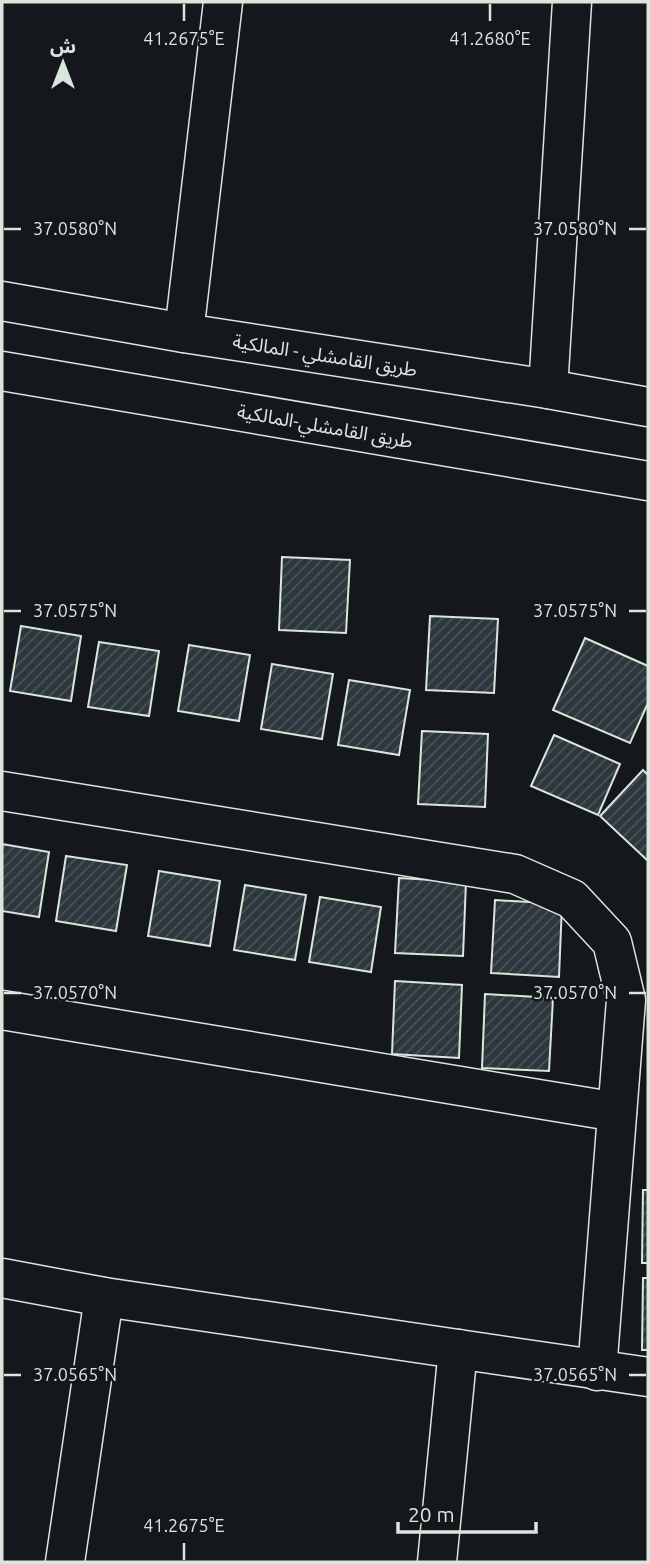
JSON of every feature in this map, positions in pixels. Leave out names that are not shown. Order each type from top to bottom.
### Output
[{"type":"main road","points":[[184,333],[223,2]]},
{"type":"main road","points":[[548,389],[572,2]]},
{"type":"main road","name":"طريق القامشلي - المالكية","points":[[2,301],[184,333],[648,407]]},
{"type":"main road","name":"طريق القامشلي-المالكية","points":[[2,372],[648,481]]},
{"type":"main road","points":[[2,791],[515,874],[572,899],[612,942],[626,1000],[597,1371]]},
{"type":"main road","points":[[2,1010],[617,1112]]},
{"type":"main road","points":[[2,1278],[104,1297],[648,1377]]},
{"type":"main road","points":[[65,1562],[104,1297]]},
{"type":"main road","points":[[437,1562],[458,1349]]},
{"type":"building","points":[[282,557],[350,560],[346,633],[279,630]]},
{"type":"building","points":[[430,616],[498,619],[494,693],[426,690]]},
{"type":"building","points":[[21,626],[81,636],[71,701],[10,691]]},
{"type":"building","points":[[585,638],[648,666],[648,703],[630,743],[553,710]]},
{"type":"building","points":[[99,642],[159,651],[149,716],[88,707]]},
{"type":"building","points":[[189,645],[250,655],[239,721],[178,711]]},
{"type":"building","points":[[272,664],[333,674],[322,739],[261,729]]},
{"type":"building","points":[[349,680],[410,690],[399,755],[338,745]]},
{"type":"building","points":[[422,731],[488,734],[485,807],[418,804]]},
{"type":"building","points":[[554,735],[620,764],[598,815],[531,786]]},
{"type":"building","points":[[643,770],[648,775],[648,861],[600,816]]},
{"type":"building","points":[[2,844],[49,852],[39,917],[2,911]]},
{"type":"building","points":[[66,856],[127,865],[116,931],[56,921]]},
{"type":"building","points":[[159,871],[220,881],[210,946],[148,936]]},
{"type":"building","points":[[399,878],[466,882],[463,956],[395,953]]},
{"type":"building","points":[[245,885],[306,895],[295,960],[234,950]]},
{"type":"building","points":[[320,897],[381,907],[371,972],[309,962]]},
{"type":"building","points":[[495,900],[562,904],[559,977],[491,973]]},
{"type":"building","points":[[395,981],[462,985],[459,1058],[392,1054]]},
{"type":"building","points":[[485,994],[553,998],[549,1071],[482,1068]]},
{"type":"building","points":[[643,1190],[648,1190],[648,1263],[642,1263]]},
{"type":"building","points":[[643,1278],[648,1278],[648,1350],[642,1350]]}]
